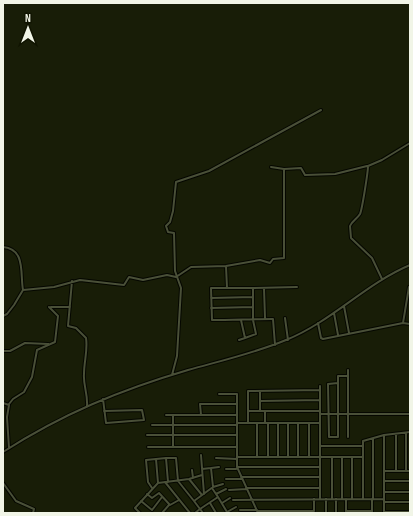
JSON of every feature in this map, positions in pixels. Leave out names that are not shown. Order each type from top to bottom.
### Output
[{"type":"street","points":[[172,376],[177,356],[181,288],[176,277],[174,233],[168,232],[166,224],[170,222],[174,212],[176,182],[209,171],[321,110]]},
{"type":"street","points":[[271,167],[284,169],[299,167],[303,170],[305,175],[338,174],[368,166],[382,160],[410,143]]},
{"type":"street","points":[[368,166],[368,175],[361,211],[350,224],[349,229],[351,238],[372,258],[382,279]]},
{"type":"street","points":[[23,290],[54,287],[72,281],[124,285],[129,277],[142,280],[167,275],[176,277],[191,267],[226,266],[260,260],[270,263],[273,259],[284,258],[284,169]]},
{"type":"street","points":[[3,247],[15,252],[20,259],[23,290],[14,305],[7,314],[3,316]]},
{"type":"street","points":[[3,452],[46,426],[103,399],[288,340],[334,313],[382,279],[410,265]]},
{"type":"street","points":[[226,266],[227,288]]},
{"type":"street","points":[[72,281],[68,326],[76,328],[82,332],[86,340],[84,373],[88,395],[87,406]]},
{"type":"street","points":[[274,345],[273,320],[212,320],[211,288],[297,287]]},
{"type":"street","points":[[403,323],[409,287]]},
{"type":"street","points":[[239,340],[256,335],[253,320],[253,288]]},
{"type":"street","points":[[264,288],[265,319]]},
{"type":"street","points":[[211,298],[253,297]]},
{"type":"street","points":[[344,306],[349,333]]},
{"type":"street","points":[[9,448],[7,417],[9,404],[13,399],[24,392],[32,377],[37,350],[42,346],[53,344],[56,339],[58,316],[49,308],[70,307]]},
{"type":"street","points":[[211,308],[253,307]]},
{"type":"street","points":[[334,313],[338,335]]},
{"type":"street","points":[[285,318],[288,340]]},
{"type":"street","points":[[241,320],[245,338]]},
{"type":"street","points":[[318,323],[322,339],[403,323],[410,324]]},
{"type":"street","points":[[3,351],[10,351],[25,343],[53,344]]},
{"type":"street","points":[[348,370],[348,437]]},
{"type":"street","points":[[338,384],[328,384],[329,437],[338,437],[338,384],[338,376],[348,376]]},
{"type":"street","points":[[320,386],[320,500]]},
{"type":"street","points":[[248,423],[248,391],[320,390]]},
{"type":"street","points":[[260,391],[260,411]]},
{"type":"street","points":[[218,394],[237,394],[237,468],[257,511]]},
{"type":"street","points":[[103,399],[104,411],[106,423],[144,420],[142,410],[104,411]]},
{"type":"street","points":[[260,401],[320,400]]},
{"type":"street","points":[[3,403],[9,404]]},
{"type":"street","points":[[201,415],[200,404],[236,404]]},
{"type":"street","points":[[248,411],[320,411]]},
{"type":"street","points":[[265,411],[268,457]]},
{"type":"street","points":[[320,414],[410,414]]},
{"type":"street","points":[[166,415],[236,415]]},
{"type":"street","points":[[173,415],[173,447]]},
{"type":"street","points":[[257,423],[257,457]]},
{"type":"street","points":[[278,423],[278,457]]},
{"type":"street","points":[[288,423],[288,457]]},
{"type":"street","points":[[298,423],[298,457]]},
{"type":"street","points":[[309,423],[309,457]]},
{"type":"street","points":[[152,425],[320,423]]},
{"type":"street","points":[[363,499],[363,441],[384,435],[410,432]]},
{"type":"street","points":[[406,433],[406,471]]},
{"type":"street","points":[[396,434],[396,471]]},
{"type":"street","points":[[147,436],[236,435]]},
{"type":"street","points":[[384,435],[384,513],[410,512]]},
{"type":"street","points":[[346,499],[346,512],[372,512],[373,438]]},
{"type":"street","points":[[320,446],[363,446]]},
{"type":"street","points":[[148,447],[236,447]]},
{"type":"street","points":[[201,455],[203,494]]},
{"type":"street","points":[[332,457],[332,499]]},
{"type":"street","points":[[342,457],[342,499]]},
{"type":"street","points":[[352,457],[352,499]]},
{"type":"street","points":[[216,458],[363,457]]},
{"type":"street","points":[[166,458],[166,482],[190,513]]},
{"type":"street","points":[[152,488],[148,482],[146,461],[176,458],[178,481],[203,513]]},
{"type":"street","points":[[156,459],[158,483]]},
{"type":"street","points":[[202,469],[219,467]]},
{"type":"street","points":[[226,469],[320,467]]},
{"type":"street","points":[[211,468],[213,488],[227,512],[236,507]]},
{"type":"street","points":[[192,470],[193,478]]},
{"type":"street","points":[[384,471],[410,471]]},
{"type":"street","points":[[140,513],[135,509],[158,483],[189,479],[202,475]]},
{"type":"street","points":[[226,479],[320,477]]},
{"type":"street","points":[[189,479],[203,494]]},
{"type":"street","points":[[384,481],[410,481]]},
{"type":"street","points":[[3,483],[16,501],[34,509],[33,513]]},
{"type":"street","points":[[194,501],[213,488],[223,484]]},
{"type":"street","points":[[216,494],[227,489],[320,488]]},
{"type":"street","points":[[384,492],[410,492]]},
{"type":"street","points":[[147,494],[152,498],[159,493],[169,504]]},
{"type":"street","points":[[141,501],[152,510],[162,497]]},
{"type":"street","points":[[195,513],[218,497]]},
{"type":"street","points":[[222,503],[230,498]]},
{"type":"street","points":[[326,499],[326,513]]},
{"type":"street","points":[[336,499],[336,513]]},
{"type":"street","points":[[233,500],[372,499],[410,502]]},
{"type":"street","points":[[162,513],[169,504],[172,505],[179,500]]},
{"type":"street","points":[[240,510],[314,512],[314,500]]},
{"type":"street","points":[[210,503],[216,513]]}]
